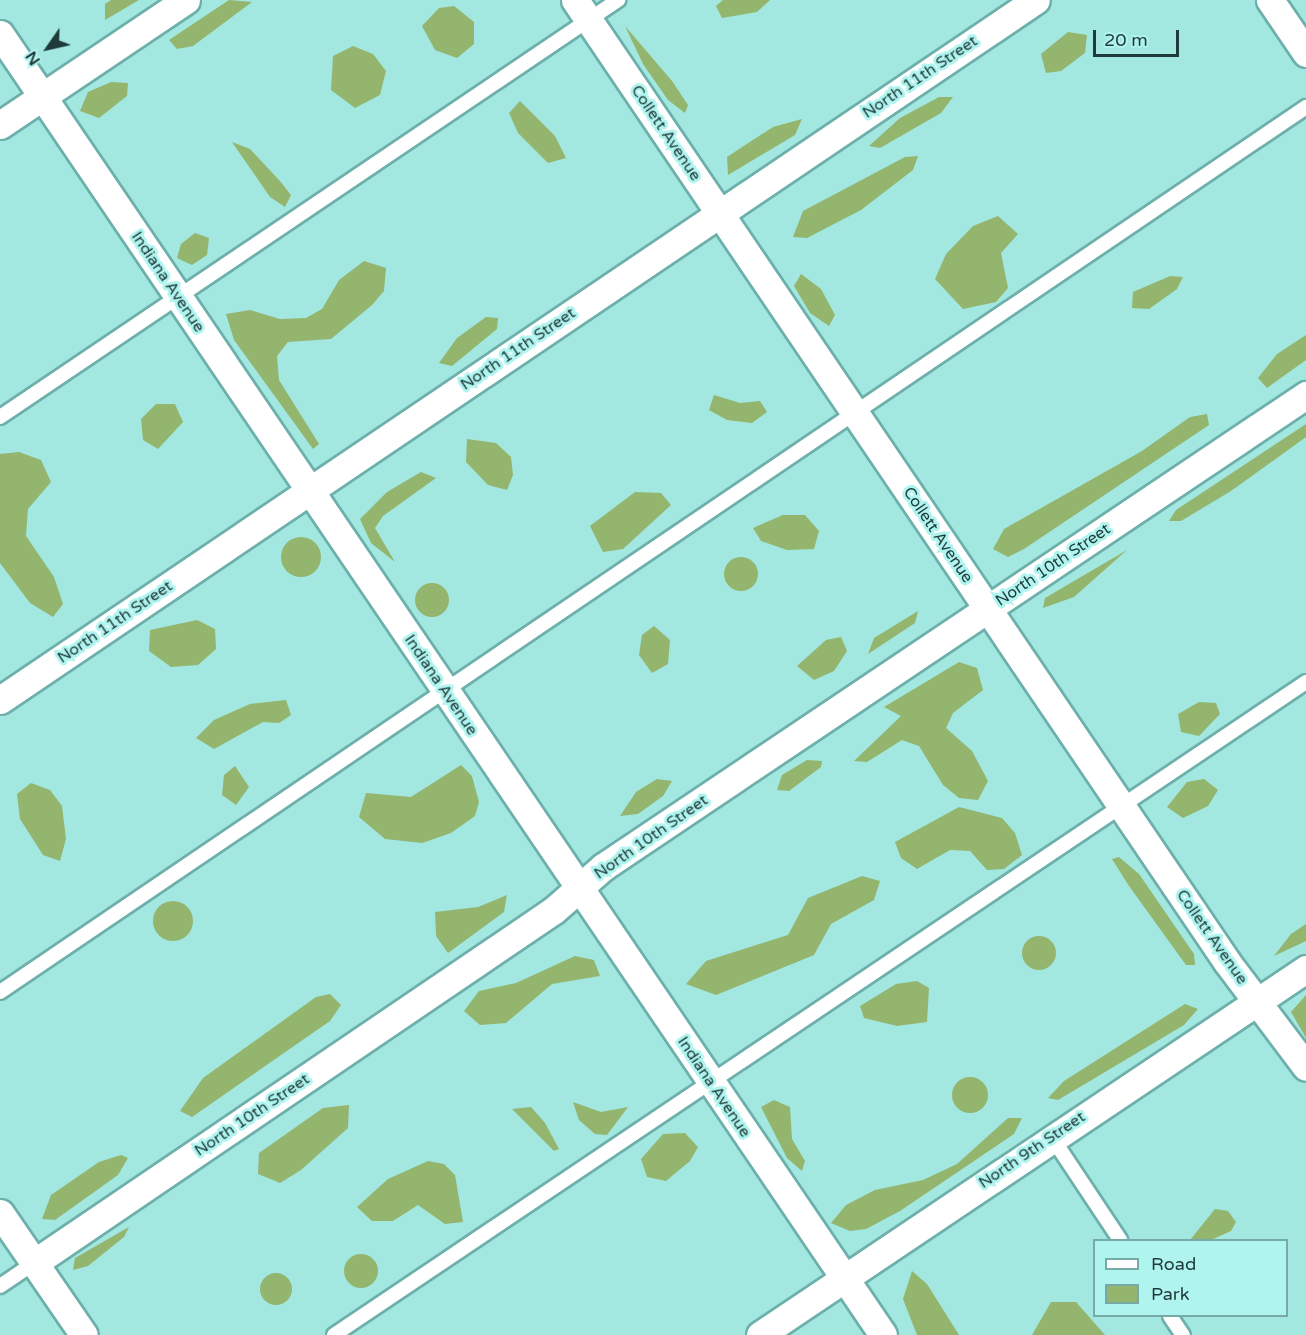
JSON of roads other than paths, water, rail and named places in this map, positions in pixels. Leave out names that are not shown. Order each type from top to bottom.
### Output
[{"type":"street","points":[[0,125],[186,0]]},
{"type":"street","name":"North 11th Street","points":[[0,700],[1036,0]]},
{"type":"street","points":[[1270,0],[1306,53]]},
{"type":"street","name":"Collett Avenue","points":[[582,10],[1122,807],[1306,1067]]},
{"type":"street","name":"Indiana Avenue","points":[[0,34],[883,1335]]},
{"type":"street","name":"North 10th Street","points":[[34,1263],[579,888],[1306,395]]},
{"type":"street","name":"North 9th Street","points":[[760,1335],[1051,1136],[1306,969]]},
{"type":"street","points":[[0,1213],[84,1335]]},
{"type":"lane","points":[[0,417],[176,294],[330,197],[582,10],[618,0]]},
{"type":"lane","points":[[0,992],[443,687],[856,413],[1306,107]]},
{"type":"lane","points":[[334,1335],[712,1084],[1306,682]]},
{"type":"lane","points":[[1051,1136],[1119,1239]]},
{"type":"lane","name":"North 10th Street","points":[[0,1286],[34,1263]]},
{"type":"lane","points":[[1171,1317],[1183,1335]]}]
